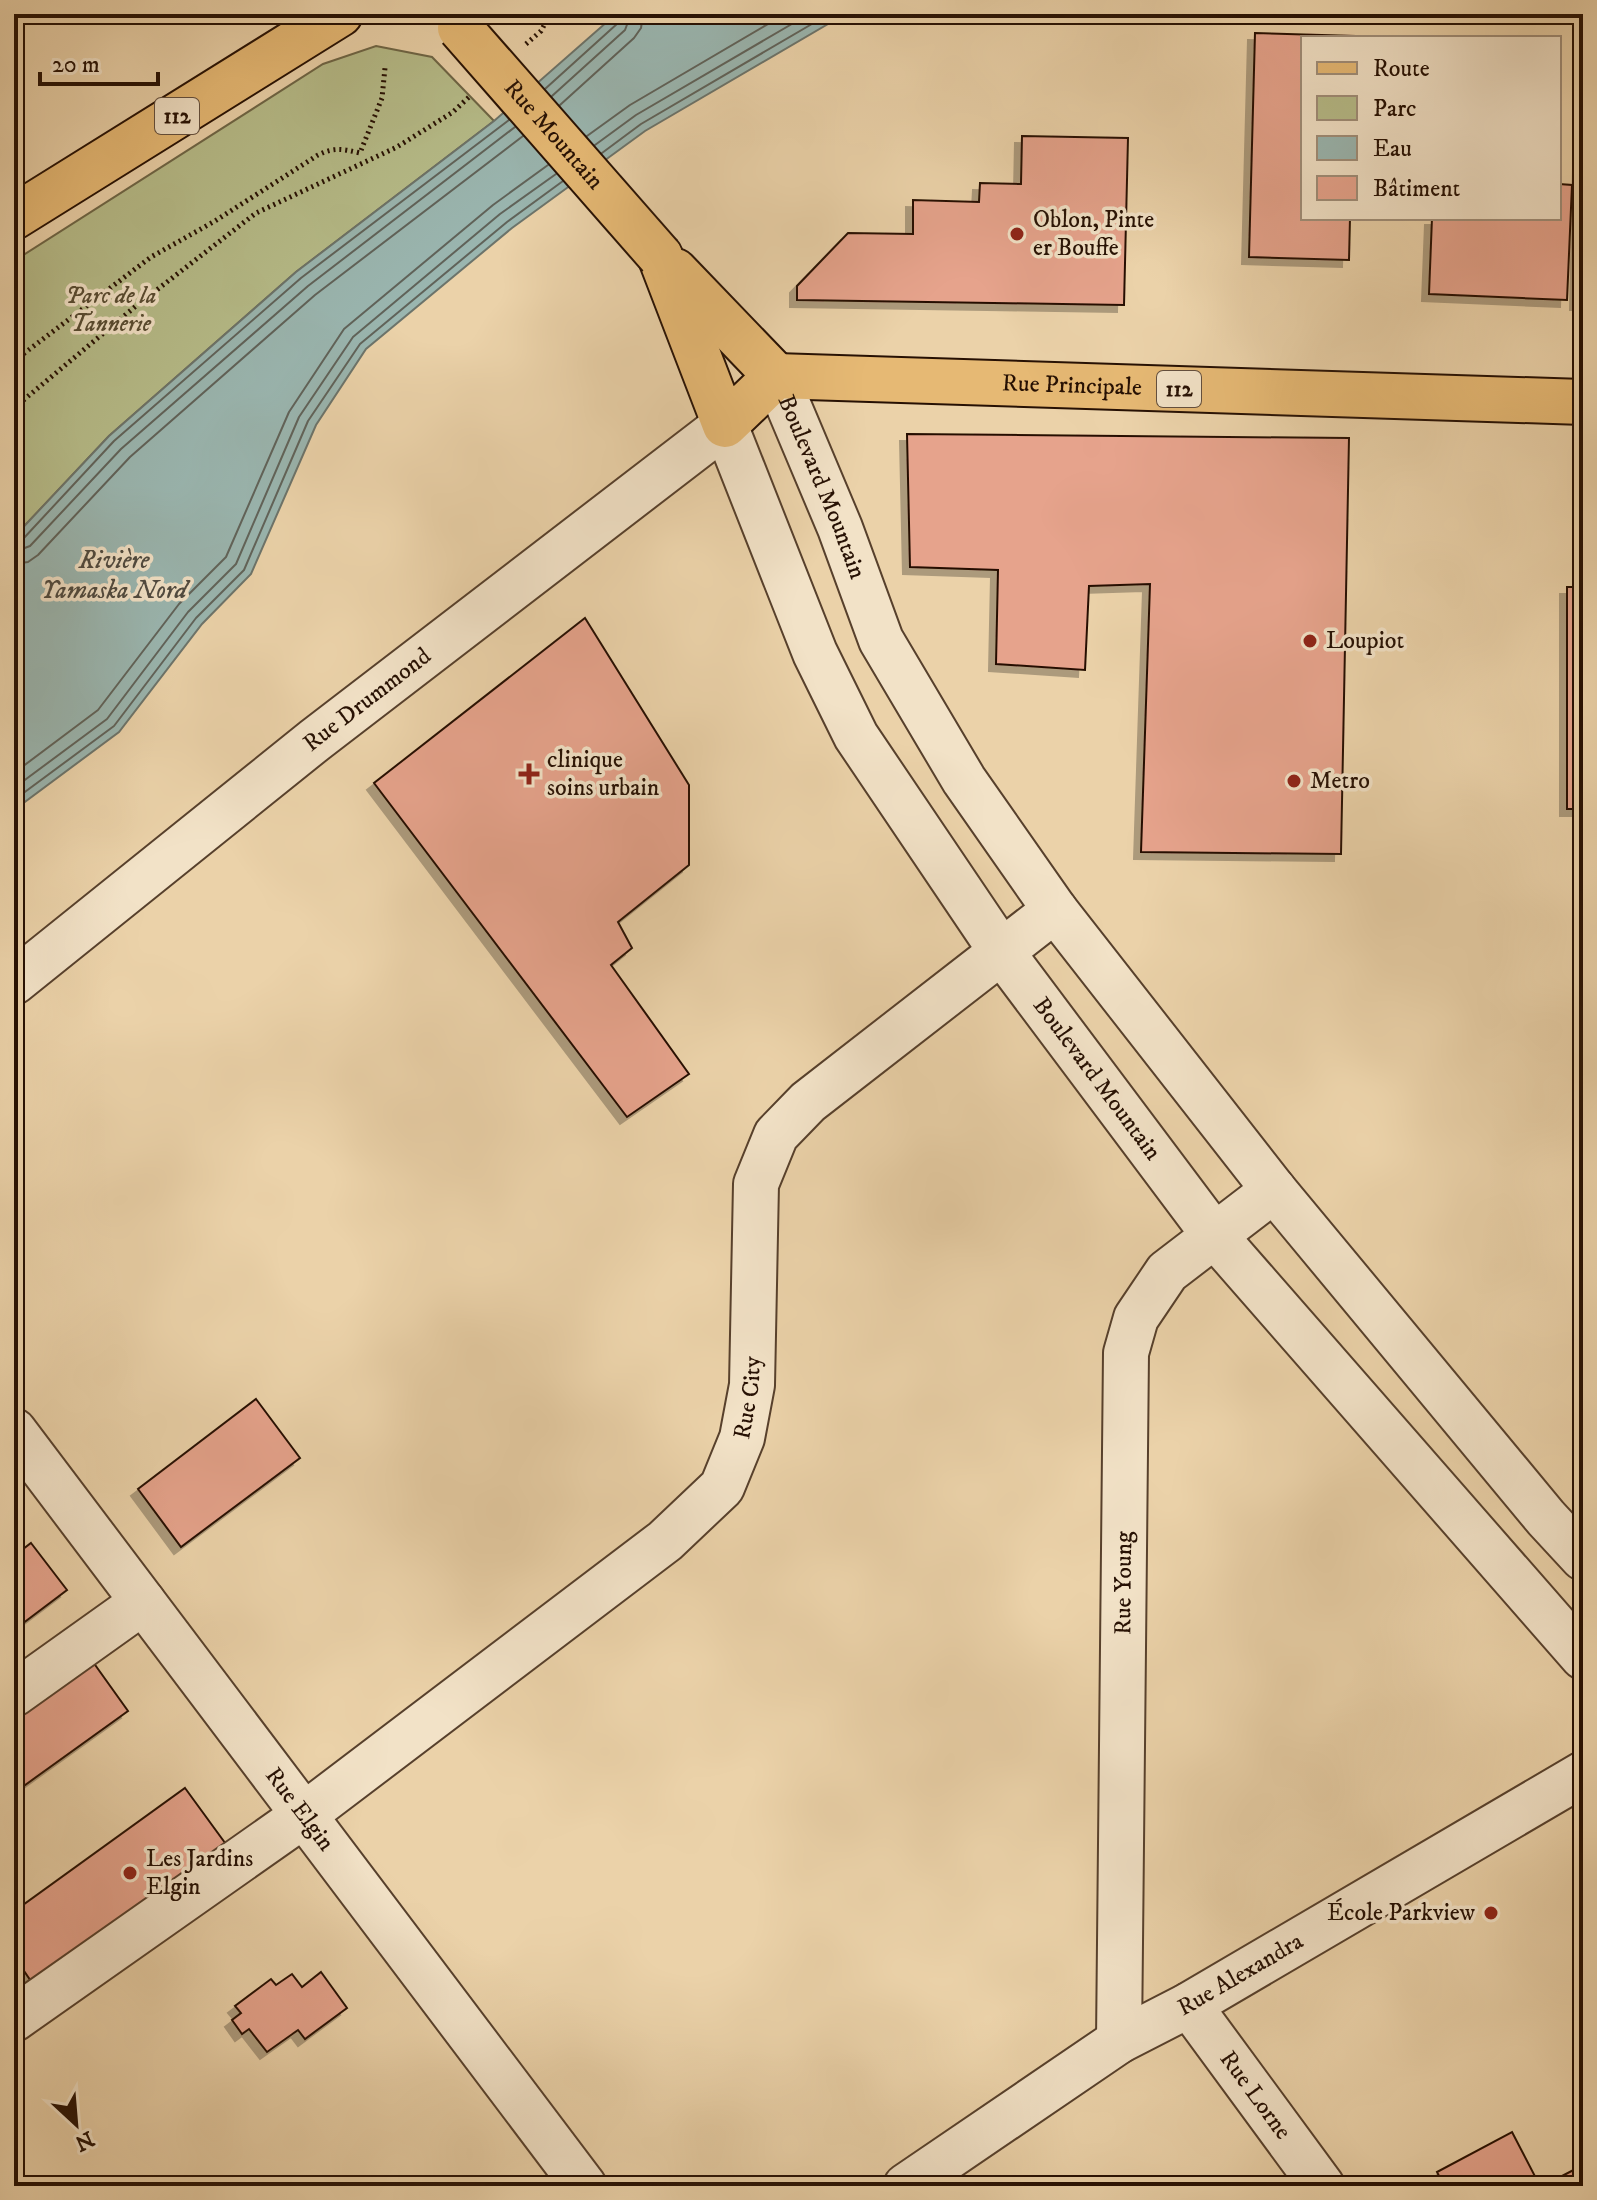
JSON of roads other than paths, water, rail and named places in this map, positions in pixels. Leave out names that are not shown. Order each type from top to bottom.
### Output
[{"type":"main road","name":"112","points":[[14,217],[340,14]]},
{"type":"main road","name":"Rue Mountain","points":[[454,21],[660,256],[776,376]]},
{"type":"main road","name":"Rue Mountain","points":[[660,256],[725,425]]},
{"type":"main road","name":"Rue Principale","points":[[776,376],[1583,402]]},
{"type":"main road","points":[[725,425],[776,376]]},
{"type":"street","name":"Boulevard Mountain","points":[[776,376],[840,528],[881,640],[964,780],[1055,910],[1274,1190],[1546,1518],[1583,1558]]},
{"type":"street","name":"Boulevard Mountain","points":[[725,425],[815,653],[856,736],[1001,951],[1214,1235],[1583,1657]]},
{"type":"street","name":"Rue Drummond","points":[[14,982],[315,740],[725,425]]},
{"type":"street","name":"Rue City","points":[[14,2019],[304,1815],[665,1541],[722,1487],[742,1438],[752,1385],[756,1184],[776,1135],[808,1102],[1055,910]]},
{"type":"street","name":"Rue Young","points":[[1119,2041],[1126,1353],[1136,1318],[1167,1272],[1274,1190]]},
{"type":"street","name":"Rue Elgin","points":[[14,1431],[584,2186]]},
{"type":"street","points":[[14,1694],[143,1602]]},
{"type":"street","name":"Rue Alexandra","points":[[906,2186],[1119,2041],[1189,2005],[1583,1774]]},
{"type":"street","name":"Rue Lorne","points":[[1189,2005],[1322,2186]]},
{"type":"water","name":"Rivière Yamaska Nord","points":[[616,14],[845,14],[645,131],[512,228],[366,349],[316,425],[251,574],[202,624],[119,732],[14,810],[14,537],[109,436],[296,272],[494,121]]},
{"type":"place","name":"Oblon, Pinte er Bouffe","points":[[1017,234]]},
{"type":"place","name":"Loupiot","points":[[1310,641]]},
{"type":"place","name":"clinique soins urbain","points":[[529,774]]},
{"type":"place","name":"Metro","points":[[1294,781]]},
{"type":"place","name":"Les Jardins Elgin","points":[[130,1873]]},
{"type":"place","name":"École Parkview","points":[[1491,1913]]},
{"type":"park label","name":"Parc de la Tannerie","points":[[111,310]]}]
